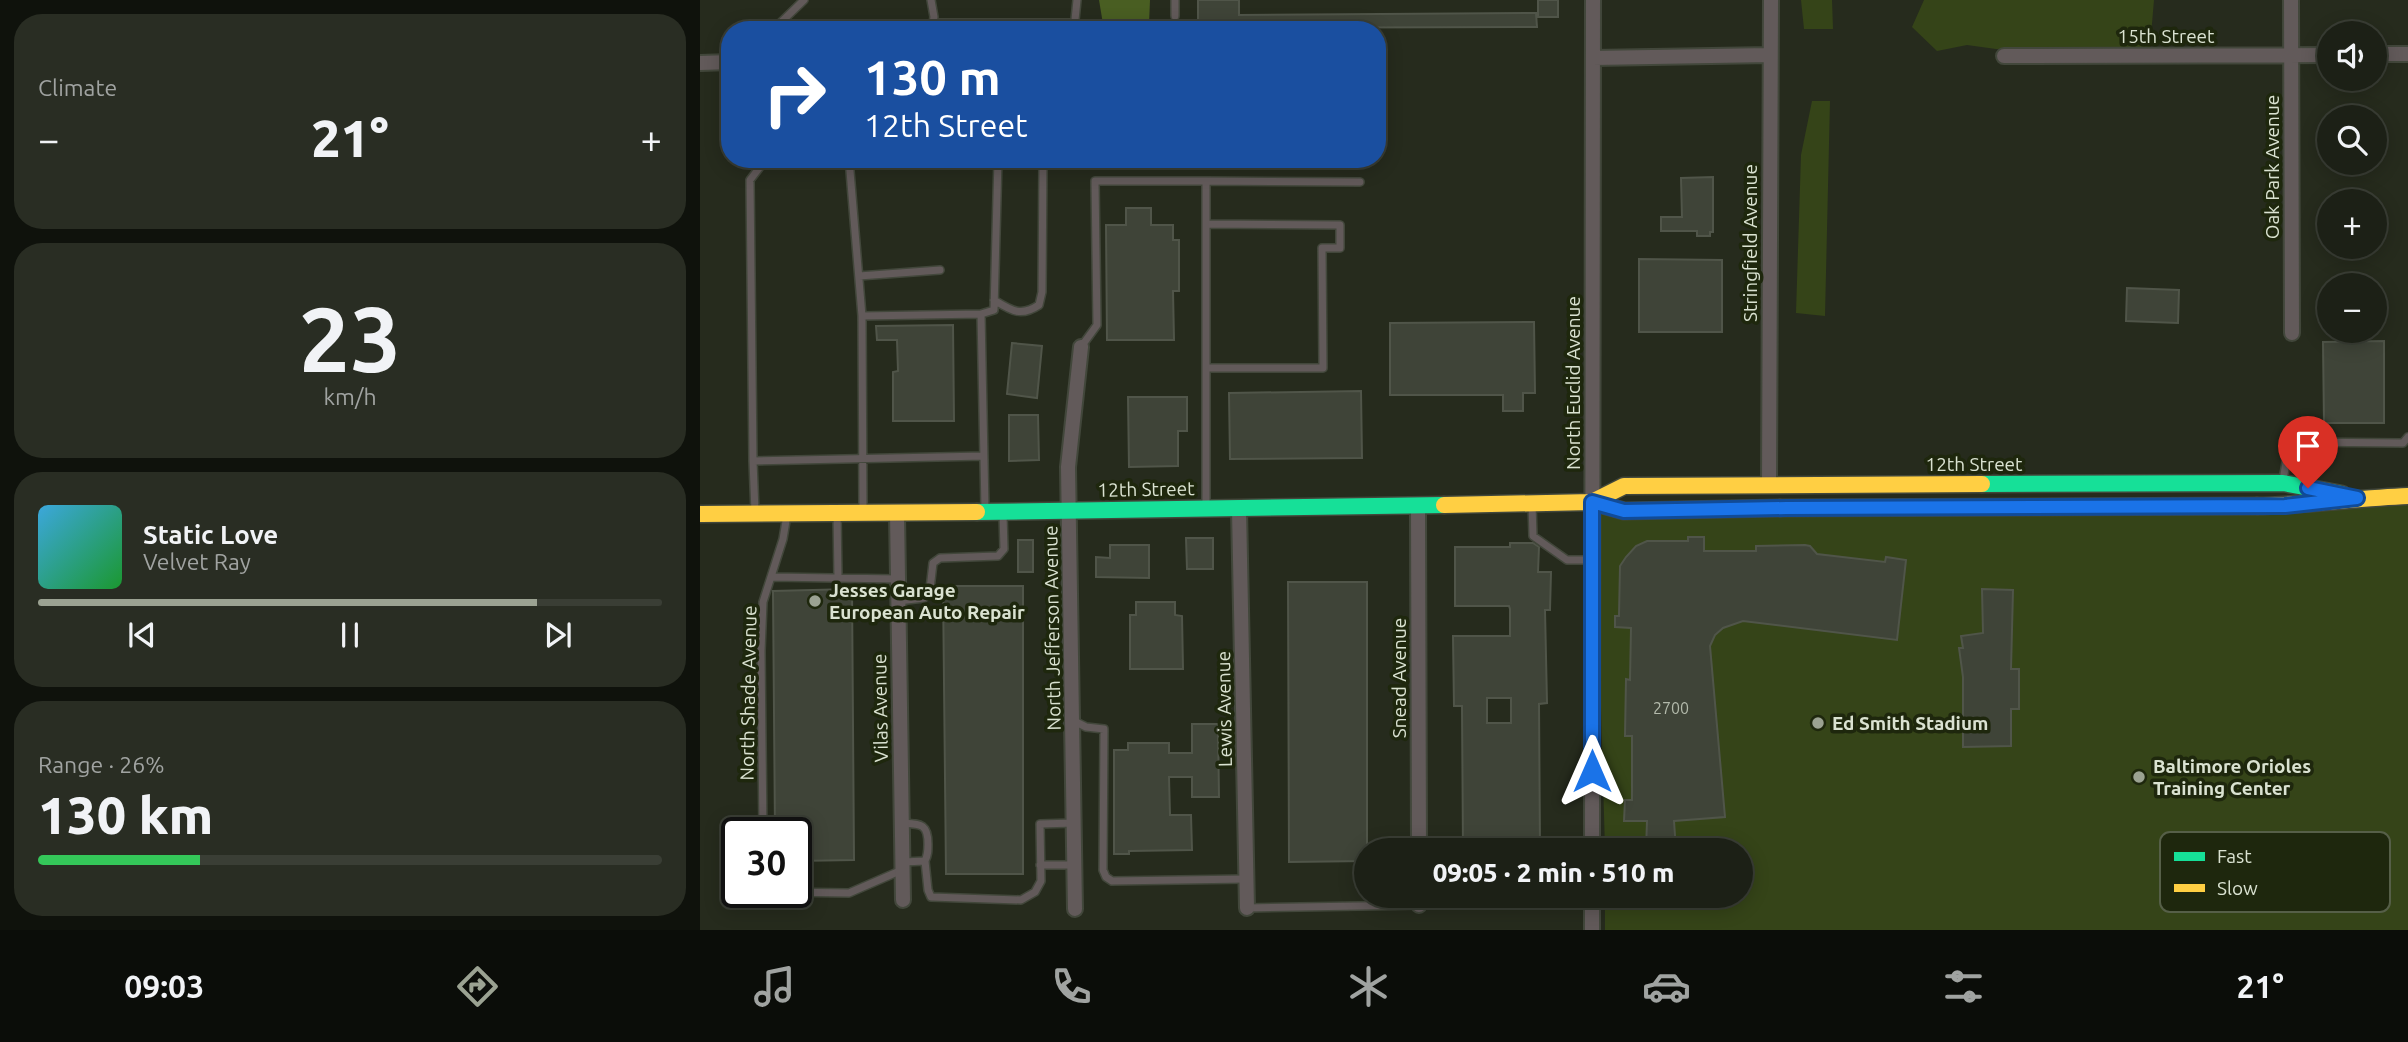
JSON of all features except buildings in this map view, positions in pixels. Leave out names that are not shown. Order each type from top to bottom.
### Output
[{"type":"street","name":"North Euclid Avenue","points":[[1592,838],[1593,0]]},
{"type":"street","name":"Stringfield Avenue","points":[[1769,485],[1771,0]]},
{"type":"street","name":"Oak Park Avenue","points":[[2291,0],[2292,333]]},
{"type":"street","points":[[2387,54],[2408,54]]},
{"type":"street","points":[[1593,58],[1770,55]]},
{"type":"street","name":"15th Street","points":[[2004,56],[2317,55]]},
{"type":"street","points":[[700,63],[721,62]]},
{"type":"street","name":"North Jefferson Avenue","points":[[1075,909],[1068,467],[1081,347]]},
{"type":"street","name":"12th Street","points":[[1592,502],[1624,486],[1769,485],[2283,483],[2357,498]]},
{"type":"street","name":"12th Street","points":[[700,514],[1069,512],[1592,502],[1624,511],[2285,506],[2357,498],[2408,496]]},
{"type":"street","name":"Snead Avenue","points":[[1418,506],[1419,838]]},
{"type":"street","name":"Lewis Avenue","points":[[1239,509],[1247,908]]},
{"type":"street","name":"Vilas Avenue","points":[[897,514],[903,900]]},
{"type":"street","points":[[1592,908],[1592,930]]},
{"type":"lane","points":[[783,21],[800,7],[804,0]]},
{"type":"lane","points":[[930,0],[932,21]]},
{"type":"lane","points":[[1075,21],[1077,0]]},
{"type":"lane","points":[[1175,0],[1175,16]]},
{"type":"lane","points":[[755,514],[750,180],[759,168]]},
{"type":"lane","points":[[850,168],[862,316],[863,514]]},
{"type":"lane","points":[[862,316],[981,314],[994,310],[998,168]]},
{"type":"lane","points":[[994,300],[1007,309],[1021,312],[1039,305],[1042,292],[1043,168]]},
{"type":"lane","points":[[1081,347],[1097,325],[1095,181],[1360,182]]},
{"type":"lane","points":[[1206,181],[1206,509]]},
{"type":"lane","points":[[1206,224],[1340,225],[1340,248],[1322,248],[1323,368],[1206,368]]},
{"type":"lane","points":[[859,276],[940,270]]},
{"type":"lane","points":[[981,314],[985,513]]},
{"type":"lane","points":[[2285,506],[2285,457],[2298,442],[2403,443],[2408,437]]},
{"type":"lane","points":[[753,461],[984,456]]},
{"type":"lane","points":[[1532,503],[1533,536],[1566,560],[1592,560]]},
{"type":"lane","points":[[898,601],[924,598],[930,589],[933,563],[940,558],[999,556],[1004,549],[1003,512]]},
{"type":"lane","points":[[837,514],[838,578]]},
{"type":"lane","name":"North Shade Avenue","points":[[762,817],[761,651],[764,603],[783,539],[787,515]]},
{"type":"lane","points":[[772,577],[897,579]]},
{"type":"lane","points":[[1072,720],[1086,727],[1104,729],[1103,870],[1106,877],[1112,881],[1246,879]]},
{"type":"lane","points":[[902,822],[918,824],[928,832],[928,855],[925,861],[931,897],[1021,900],[1035,892],[1041,881],[1040,824],[1074,822]]},
{"type":"lane","points":[[812,892],[849,893],[902,866],[925,861]]},
{"type":"lane","points":[[1040,865],[1074,865]]},
{"type":"lane","points":[[1247,908],[1354,904]]},
{"type":"shaded area","points":[[1099,0],[1150,0],[1149,21],[1102,21]]},
{"type":"shaded area","points":[[1801,0],[1832,0],[1833,29],[1804,29]]},
{"type":"shaded area","points":[[1924,0],[2154,0],[2150,47],[1996,49],[1967,45],[1937,51],[1912,27]]},
{"type":"shaded area","points":[[1812,101],[1830,101],[1825,316],[1796,313],[1801,155]]},
{"type":"shaded area","points":[[2408,505],[2408,930],[1605,930],[1605,908],[1753,908],[1753,838],[1605,838],[1600,672],[1600,513]]},
{"type":"traffic: fast","points":[[1982,484],[2283,483],[2342,494]]},
{"type":"traffic: fast","points":[[977,512],[1444,505]]},
{"type":"traffic: fast","points":[[1780,508],[2257,506]]},
{"type":"traffic: slow","points":[[1592,502],[1624,486],[1982,484]]},
{"type":"traffic: slow","points":[[2257,506],[2408,496]]},
{"type":"traffic: slow","points":[[1444,505],[1592,502],[1624,511],[1780,508]]},
{"type":"traffic: slow","points":[[700,514],[977,512]]},
{"type":"place","name":"Jesses Garage European Auto Repair","points":[[815,601]]},
{"type":"place","name":"Ed Smith Stadium","points":[[1818,723]]},
{"type":"place","name":"Baltimore Orioles Training Center","points":[[2139,777]]},
{"type":"route","points":[[1592,771],[1592,502],[1624,511],[2285,506],[2357,498],[2308,488]]}]
